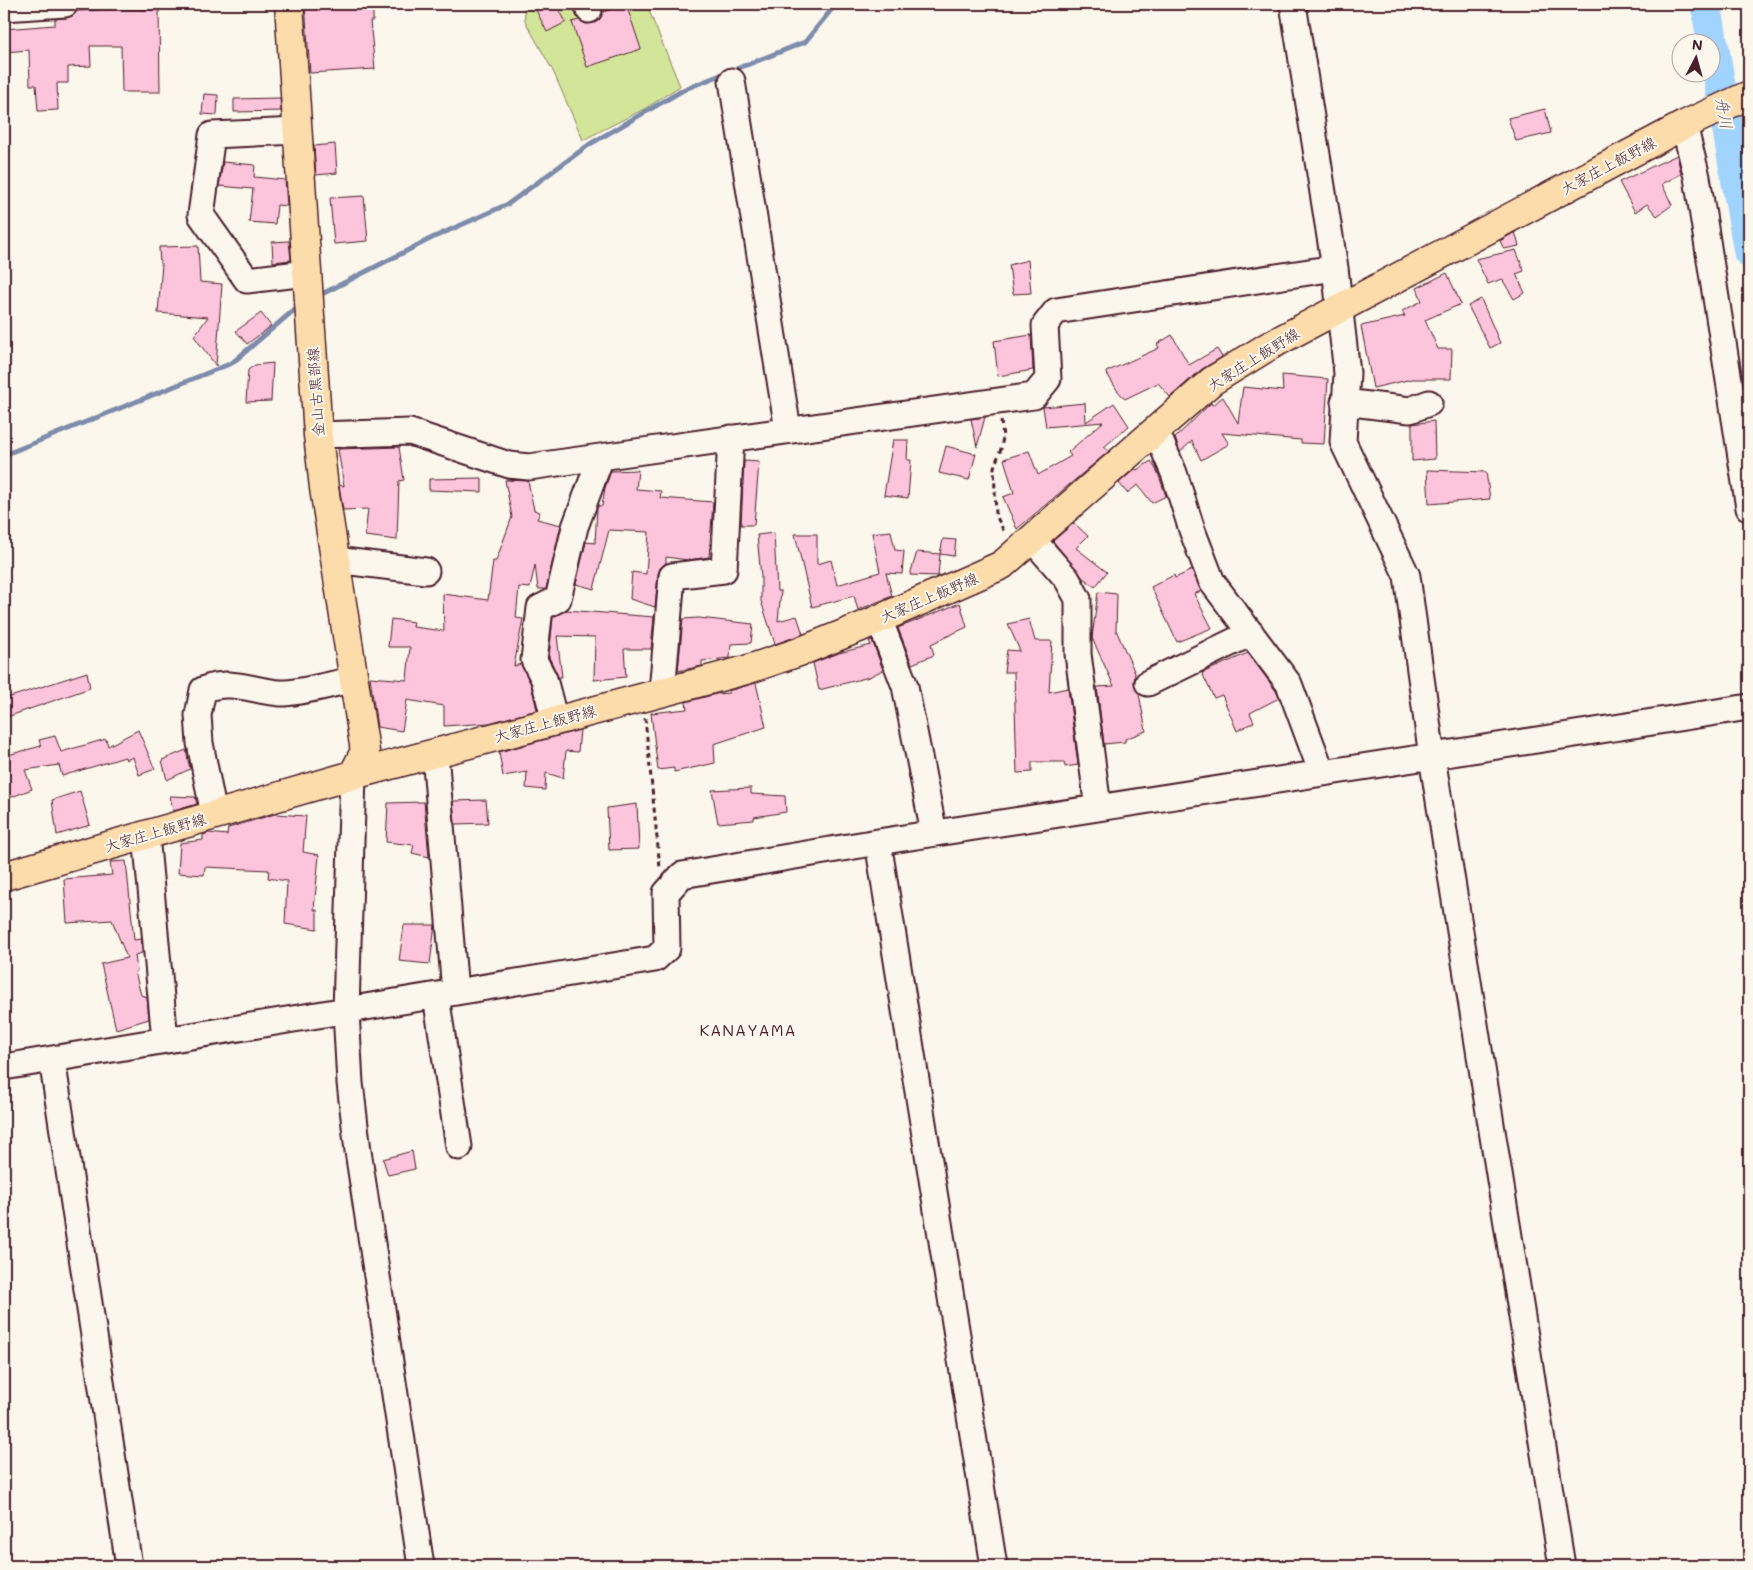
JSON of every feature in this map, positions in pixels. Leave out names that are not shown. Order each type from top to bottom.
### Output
[{"type":"main road","name":"金山古黒部線","points":[[288,4],[318,435],[335,560],[365,751],[353,775]]},
{"type":"main road","name":"大家庄上飯野線","points":[[4,876],[353,775],[653,695],[790,655],[879,619],[1002,565],[1212,381],[1338,307],[1684,124],[1749,95]]},
{"type":"street","points":[[4,8],[64,4]]},
{"type":"street","points":[[1292,4],[1335,268],[1347,373],[1343,442],[1407,576],[1432,757],[1562,1566]]},
{"type":"street","points":[[732,81],[788,430]]},
{"type":"street","points":[[1684,124],[1698,187],[1749,508]]},
{"type":"street","points":[[297,131],[212,135],[201,215],[247,280],[307,273]]},
{"type":"street","points":[[318,435],[410,432],[510,465],[529,467],[1034,396],[1048,379],[1045,325],[1056,311],[1335,268]]},
{"type":"street","points":[[1344,402],[1410,410],[1429,402]]},
{"type":"street","points":[[1156,431],[1174,473],[1192,530],[1212,582],[1289,684],[1322,773]]},
{"type":"street","points":[[653,695],[672,576],[724,570],[731,438]]},
{"type":"street","points":[[555,721],[544,679],[534,660],[540,608],[558,599],[575,527],[601,457]]},
{"type":"street","points":[[1023,547],[1068,579],[1078,599],[1078,654],[1098,808]]},
{"type":"street","points":[[335,560],[426,571]]},
{"type":"street","points":[[879,619],[905,686],[934,833]]},
{"type":"street","points":[[1148,683],[1251,633]]},
{"type":"street","points":[[214,815],[200,743],[198,715],[203,690],[215,684],[235,684],[281,693],[353,680]]},
{"type":"street","points":[[4,1067],[655,958],[667,948],[666,893],[682,875],[934,833],[1749,707]]},
{"type":"street","points":[[435,753],[446,994],[459,1147]]},
{"type":"street","points":[[353,775],[346,1011],[350,1083],[358,1151],[421,1566]]},
{"type":"street","points":[[146,835],[165,1040]]},
{"type":"street","points":[[878,842],[994,1566]]},
{"type":"street","points":[[52,1059],[129,1566]]},
{"type":"path","points":[[998,401],[1003,437],[1001,449],[994,467],[996,516],[1023,547]]},
{"type":"path","points":[[653,695],[657,857],[666,893]]},
{"type":"green space","points":[[524,4],[649,4],[650,13],[680,86],[646,108],[583,140],[553,71],[525,21]]},
{"type":"building","points":[[305,4],[373,4],[373,21],[370,21],[375,69],[310,73]]},
{"type":"building","points":[[533,4],[556,4],[566,22],[547,32]]},
{"type":"building","points":[[626,4],[641,49],[587,67],[572,22],[579,20],[586,24],[594,23],[600,19],[603,12]]},
{"type":"building","points":[[159,10],[160,92],[122,92],[121,46],[90,46],[91,66],[68,67],[68,83],[57,83],[58,110],[38,111],[36,85],[30,85],[29,50],[4,52],[4,29],[55,25],[55,19],[66,18],[77,11]]},
{"type":"building","points":[[204,94],[218,95],[217,115],[202,114]]},
{"type":"building","points":[[280,98],[281,111],[234,112],[234,99]]},
{"type":"building","points":[[1545,109],[1551,133],[1516,141],[1508,118]]},
{"type":"building","points":[[335,144],[337,173],[316,175],[314,146]]},
{"type":"building","points":[[1677,155],[1681,174],[1662,184],[1672,205],[1657,216],[1647,204],[1635,212],[1619,182]]},
{"type":"building","points":[[223,162],[255,165],[254,177],[285,180],[287,206],[277,205],[275,224],[249,222],[253,189],[219,186]]},
{"type":"building","points":[[364,196],[368,241],[334,244],[330,198]]},
{"type":"building","points":[[1515,232],[1519,246],[1504,249],[1500,241]]},
{"type":"building","points":[[289,241],[291,260],[273,262],[272,242]]},
{"type":"building","points":[[198,246],[200,282],[222,284],[216,366],[194,336],[208,317],[158,313],[162,264],[160,264],[159,247]]},
{"type":"building","points":[[1516,250],[1524,271],[1516,274],[1525,293],[1514,299],[1502,279],[1488,284],[1476,259]]},
{"type":"building","points":[[1028,260],[1031,293],[1013,294],[1009,265]]},
{"type":"building","points":[[1447,273],[1461,304],[1425,320],[1438,349],[1452,349],[1451,379],[1412,379],[1373,388],[1361,326],[1405,316],[1402,311],[1422,301],[1417,288]]},
{"type":"building","points":[[1481,299],[1500,343],[1490,348],[1468,306]]},
{"type":"building","points":[[261,313],[271,326],[247,344],[236,331]]},
{"type":"building","points":[[1031,335],[1033,370],[998,376],[994,341]]},
{"type":"building","points":[[1172,335],[1189,365],[1217,349],[1222,357],[1202,369],[1170,397],[1158,383],[1125,399],[1106,372],[1159,348],[1157,344]]},
{"type":"building","points":[[273,363],[271,401],[246,402],[248,370],[255,365]]},
{"type":"building","points":[[1282,375],[1328,379],[1324,444],[1301,443],[1301,440],[1222,433],[1229,444],[1201,460],[1192,441],[1180,452],[1175,438],[1211,403],[1212,405],[1223,397],[1238,423],[1243,387],[1283,391]]},
{"type":"building","points":[[1085,403],[1086,422],[1114,403],[1129,426],[1104,447],[1109,451],[1017,529],[1003,497],[1014,493],[1004,459],[1029,451],[1038,475],[1071,456],[1068,452],[1103,422],[1046,427],[1043,407]]},
{"type":"building","points":[[985,417],[977,447],[971,419]]},
{"type":"building","points":[[1434,421],[1435,459],[1412,461],[1412,424]]},
{"type":"building","points":[[893,440],[908,440],[907,460],[911,460],[908,498],[884,495]]},
{"type":"building","points":[[946,446],[976,454],[969,480],[939,473]]},
{"type":"building","points":[[399,447],[404,480],[399,481],[397,540],[365,536],[368,509],[343,510],[339,485],[344,486],[338,449]]},
{"type":"building","points":[[744,461],[759,462],[754,525],[741,525]]},
{"type":"building","points":[[1151,461],[1158,473],[1166,496],[1152,503],[1138,485],[1127,493],[1119,483],[1135,469],[1137,470]]},
{"type":"building","points":[[638,470],[636,489],[661,491],[660,498],[713,502],[709,557],[688,560],[666,557],[666,563],[660,568],[658,574],[655,607],[630,599],[632,572],[646,574],[649,532],[609,530],[594,589],[576,584],[586,542],[595,543],[597,508],[602,506],[605,488],[611,471]]},
{"type":"building","points":[[1427,470],[1486,472],[1490,499],[1429,504]]},
{"type":"building","points":[[482,478],[482,492],[429,490],[429,479]]},
{"type":"building","points":[[505,480],[528,481],[534,510],[540,512],[537,519],[561,525],[546,589],[538,589],[535,565],[530,588],[519,587],[516,618],[523,619],[514,666],[521,664],[531,684],[537,710],[489,723],[444,726],[444,706],[407,700],[402,731],[377,727],[370,677],[407,680],[410,647],[388,647],[391,619],[414,622],[413,627],[444,631],[443,594],[488,600],[493,561],[496,561],[512,517]]},
{"type":"building","points":[[1074,523],[1088,536],[1076,548],[1107,572],[1095,587],[1082,577],[1053,541]]},
{"type":"building","points":[[891,531],[895,550],[904,551],[902,574],[886,573],[892,596],[858,610],[854,596],[812,607],[795,534],[817,534],[817,564],[831,560],[837,585],[880,572],[872,533]]},
{"type":"building","points":[[774,533],[777,591],[781,591],[778,621],[797,616],[803,634],[775,644],[761,601],[757,535]]},
{"type":"building","points":[[943,539],[956,540],[954,556],[940,554]]},
{"type":"building","points":[[917,552],[940,554],[938,576],[910,575]]},
{"type":"building","points":[[1192,570],[1201,591],[1194,594],[1212,628],[1177,642],[1151,587],[1174,575],[1175,578]]},
{"type":"building","points":[[1098,592],[1117,594],[1116,630],[1135,673],[1134,682],[1139,694],[1146,731],[1125,739],[1125,742],[1104,744],[1097,687],[1114,686],[1092,638]]},
{"type":"building","points":[[960,603],[967,627],[931,644],[934,655],[912,664],[898,628]]},
{"type":"building","points":[[566,610],[654,617],[651,649],[624,649],[626,677],[594,680],[595,637],[557,636],[562,677],[558,677],[549,657],[553,617]]},
{"type":"building","points":[[699,618],[753,624],[751,643],[731,644],[730,658],[702,661],[702,666],[678,671],[683,619]]},
{"type":"building","points":[[1029,619],[1035,641],[1052,641],[1049,692],[1068,688],[1078,765],[1065,767],[1064,762],[1032,762],[1032,772],[1017,773],[1014,672],[1004,672],[1007,650],[1020,651],[1008,624]]},
{"type":"building","points":[[872,640],[883,670],[869,677],[819,690],[813,663],[839,653],[871,645],[869,641]]},
{"type":"building","points":[[1248,653],[1276,691],[1279,698],[1250,713],[1254,722],[1237,731],[1222,695],[1214,698],[1202,673]]},
{"type":"building","points":[[87,672],[90,688],[4,718],[4,699]]},
{"type":"building","points":[[756,683],[766,727],[714,744],[715,763],[674,772],[674,768],[658,770],[651,713],[687,709],[686,702],[716,694],[729,693],[728,691]]},
{"type":"building","points":[[138,730],[155,769],[139,775],[133,757],[126,760],[125,757],[62,776],[59,765],[25,770],[32,789],[4,800],[4,756],[41,746],[39,740],[55,736],[61,752],[106,739],[108,746]]},
{"type":"building","points":[[580,730],[578,752],[566,751],[563,778],[546,773],[545,790],[526,788],[527,772],[503,776],[499,752]]},
{"type":"building","points":[[186,750],[190,769],[167,780],[162,760]]},
{"type":"building","points":[[751,788],[751,794],[785,796],[786,812],[754,817],[754,820],[718,823],[712,790]]},
{"type":"building","points":[[80,791],[90,825],[57,835],[52,800]]},
{"type":"building","points":[[170,796],[195,797],[197,804],[173,811]]},
{"type":"building","points":[[486,800],[488,823],[455,824],[453,801]]},
{"type":"building","points":[[424,802],[429,857],[412,853],[414,845],[386,842],[388,803]]},
{"type":"building","points":[[637,804],[639,849],[609,850],[607,808]]},
{"type":"building","points":[[275,814],[306,816],[303,852],[319,855],[314,910],[317,910],[317,929],[285,924],[287,881],[268,878],[269,870],[205,867],[204,875],[178,873],[180,843],[203,840],[203,835],[209,833],[227,835],[228,828]]},
{"type":"building","points":[[126,861],[134,940],[141,939],[142,953],[135,955],[137,971],[135,972],[141,995],[147,997],[149,1019],[116,1029],[101,964],[127,958],[112,920],[67,923],[64,879],[112,875],[110,862]]},
{"type":"building","points":[[404,925],[435,925],[430,964],[399,961]]},
{"type":"building","points":[[412,1151],[415,1169],[388,1175],[383,1159]]},
{"type":"waterway","points":[[318,296],[432,238],[508,204],[590,144],[685,89],[805,42],[836,4]]},
{"type":"waterway","name":"舟川","points":[[1706,4],[1749,252]]},
{"type":"waterway","points":[[4,455],[232,363],[301,304]]},
{"type":"district","name":"KANAYAMA","points":[[748,1029]]}]
